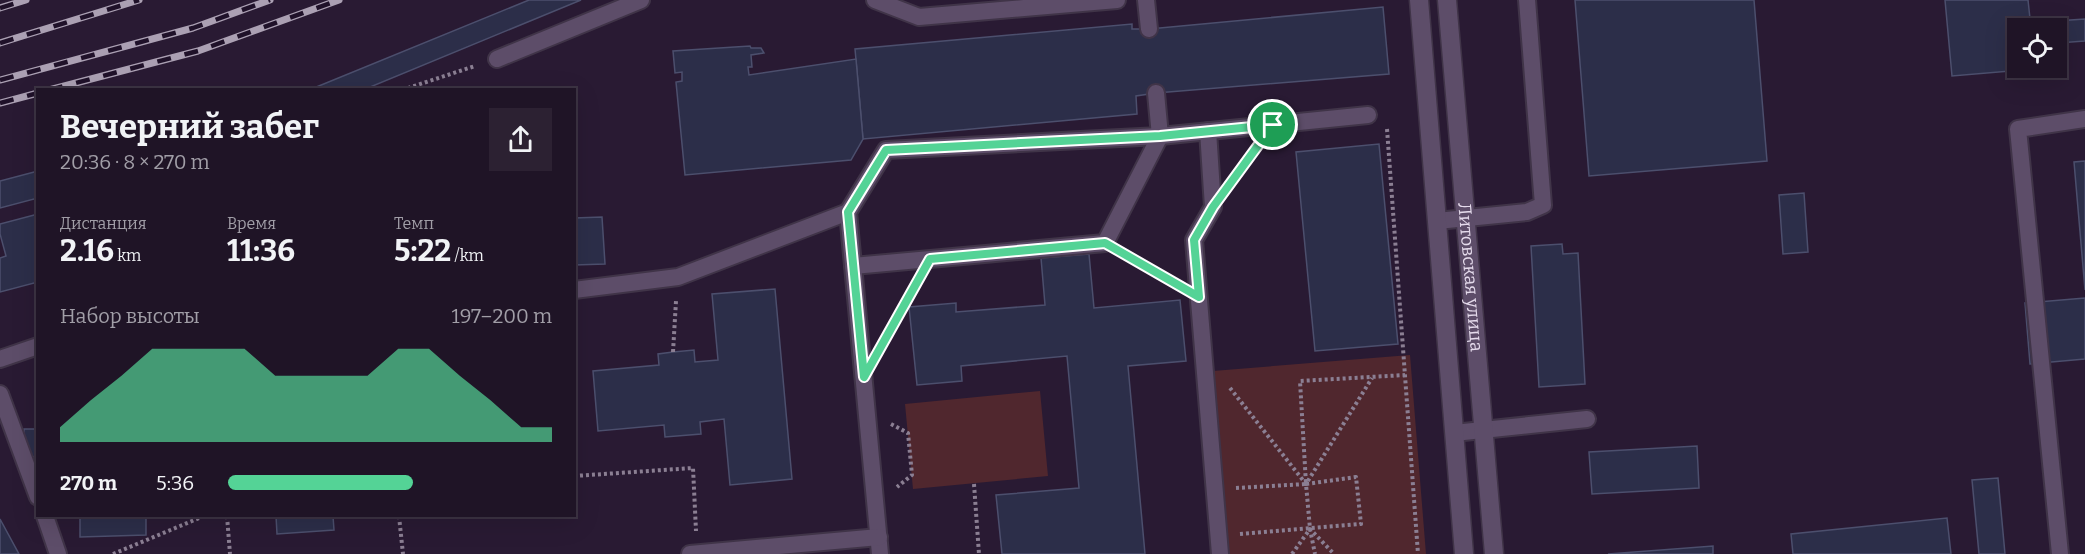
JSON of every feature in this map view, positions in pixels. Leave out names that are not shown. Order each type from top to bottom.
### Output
[{"type":"street","name":"Литовская улица","points":[[1419,0],[1464,554]]},
{"type":"street","name":"Литовская улица","points":[[1447,0],[1494,554]]},
{"type":"lane","points":[[497,59],[641,0]]},
{"type":"lane","points":[[875,0],[919,17],[1117,0]]},
{"type":"lane","points":[[1146,0],[1149,28]]},
{"type":"lane","points":[[1437,221],[1527,212],[1543,205],[1527,0]]},
{"type":"lane","points":[[853,266],[1105,243],[1160,136],[1156,93]]},
{"type":"lane","points":[[690,554],[879,545],[848,212],[886,150],[1160,136],[1368,115]]},
{"type":"lane","points":[[2060,554],[2018,129],[2085,119]]},
{"type":"lane","points":[[1208,131],[1213,207],[1194,240],[1220,554]]},
{"type":"lane","points":[[576,290],[678,277],[848,212]]},
{"type":"lane","points":[[0,359],[36,347]]},
{"type":"lane","points":[[0,394],[36,492]]},
{"type":"lane","points":[[1454,433],[1587,419]]},
{"type":"lane","points":[[45,517],[58,554]]},
{"type":"path","points":[[408,88],[497,59]]},
{"type":"path","points":[[1213,207],[1273,125]]},
{"type":"path","points":[[1387,125],[1418,554]]},
{"type":"path","points":[[1105,243],[1199,297]]},
{"type":"path","points":[[864,377],[930,259]]},
{"type":"path","points":[[673,352],[678,277]]},
{"type":"path","points":[[1203,353],[1306,484]]},
{"type":"path","points":[[1315,554],[1306,484],[1300,381],[1405,375]]},
{"type":"path","points":[[1306,484],[1372,377]]},
{"type":"path","points":[[576,476],[693,468],[697,553]]},
{"type":"path","points":[[1214,490],[1306,484],[1356,477],[1361,524],[1218,535]]},
{"type":"path","points":[[974,483],[980,554]]},
{"type":"path","points":[[113,554],[197,517]]},
{"type":"path","points":[[227,517],[230,554]]},
{"type":"path","points":[[399,517],[403,554]]},
{"type":"path","points":[[1292,554],[1310,529]]},
{"type":"path","points":[[1310,529],[1334,554]]},
{"type":"shaded area","points":[[1410,355],[1426,554],[1228,554],[1213,371]]},
{"type":"shaded area","points":[[1040,391],[1048,476],[913,489],[905,404]]},
{"type":"building","points":[[529,0],[581,0],[368,88],[314,88]]},
{"type":"building","points":[[1575,0],[1754,0],[1767,161],[1589,176]]},
{"type":"building","points":[[1945,0],[2028,0],[2030,18],[2007,18],[2007,71],[1952,76]]},
{"type":"building","points":[[1383,7],[1389,74],[1156,93],[1136,96],[1137,114],[863,139],[855,49],[1132,24],[1132,29],[1149,29]]},
{"type":"building","points":[[2085,19],[2085,41],[2067,42],[2067,20]]},
{"type":"building","points":[[750,46],[761,48],[764,53],[751,55],[752,67],[748,67],[749,75],[856,59],[863,139],[851,160],[685,175],[676,82],[682,81],[682,72],[675,73],[673,51]]},
{"type":"building","points":[[1379,144],[1398,344],[1315,351],[1296,152]]},
{"type":"building","points":[[2085,161],[2085,290],[2074,162]]},
{"type":"building","points":[[36,172],[36,199],[0,208],[0,181]]},
{"type":"building","points":[[1804,193],[1808,252],[1783,254],[1779,195]]},
{"type":"building","points":[[36,215],[36,283],[0,292],[0,258],[6,256],[0,234],[0,224]]},
{"type":"building","points":[[602,217],[605,264],[576,265],[576,218]]},
{"type":"building","points":[[1562,244],[1563,254],[1578,253],[1585,384],[1539,387],[1531,246]]},
{"type":"building","points":[[1089,254],[1094,308],[1180,300],[1186,361],[1128,366],[1145,554],[1002,554],[996,495],[1079,488],[1067,356],[961,366],[962,381],[917,385],[909,307],[956,303],[956,312],[1045,305],[1041,258]]},
{"type":"building","points":[[775,289],[792,479],[730,485],[724,419],[700,422],[701,434],[665,437],[664,425],[598,431],[593,371],[659,365],[658,354],[694,350],[695,362],[718,360],[712,294]]},
{"type":"building","points":[[2085,298],[2085,359],[2030,364],[2025,303]]},
{"type":"building","points":[[24,429],[36,429],[36,457],[24,457]]},
{"type":"building","points":[[1697,446],[1699,488],[1592,494],[1589,452]]},
{"type":"building","points":[[1998,478],[2005,554],[1979,554],[1972,480]]},
{"type":"building","points":[[80,517],[146,517],[146,535],[80,537]]},
{"type":"building","points":[[276,517],[333,517],[334,530],[277,534]]},
{"type":"building","points":[[1947,518],[1951,554],[1793,554],[1791,534]]},
{"type":"building","points":[[0,519],[19,554],[0,554]]},
{"type":"building","points":[[1713,546],[1713,554],[1608,554]]},
{"type":"railway","points":[[0,8],[26,0]]},
{"type":"railway","points":[[0,43],[139,0]]},
{"type":"railway","points":[[0,80],[193,28],[270,0]]},
{"type":"railway","points":[[57,88],[198,51],[339,0]]},
{"type":"railway","points":[[0,103],[36,94]]},
{"type":"route","points":[[1273,125],[1213,207],[1194,240],[1199,297],[1105,243],[930,259],[864,377],[848,212],[886,150],[1160,136],[1273,125]]}]
